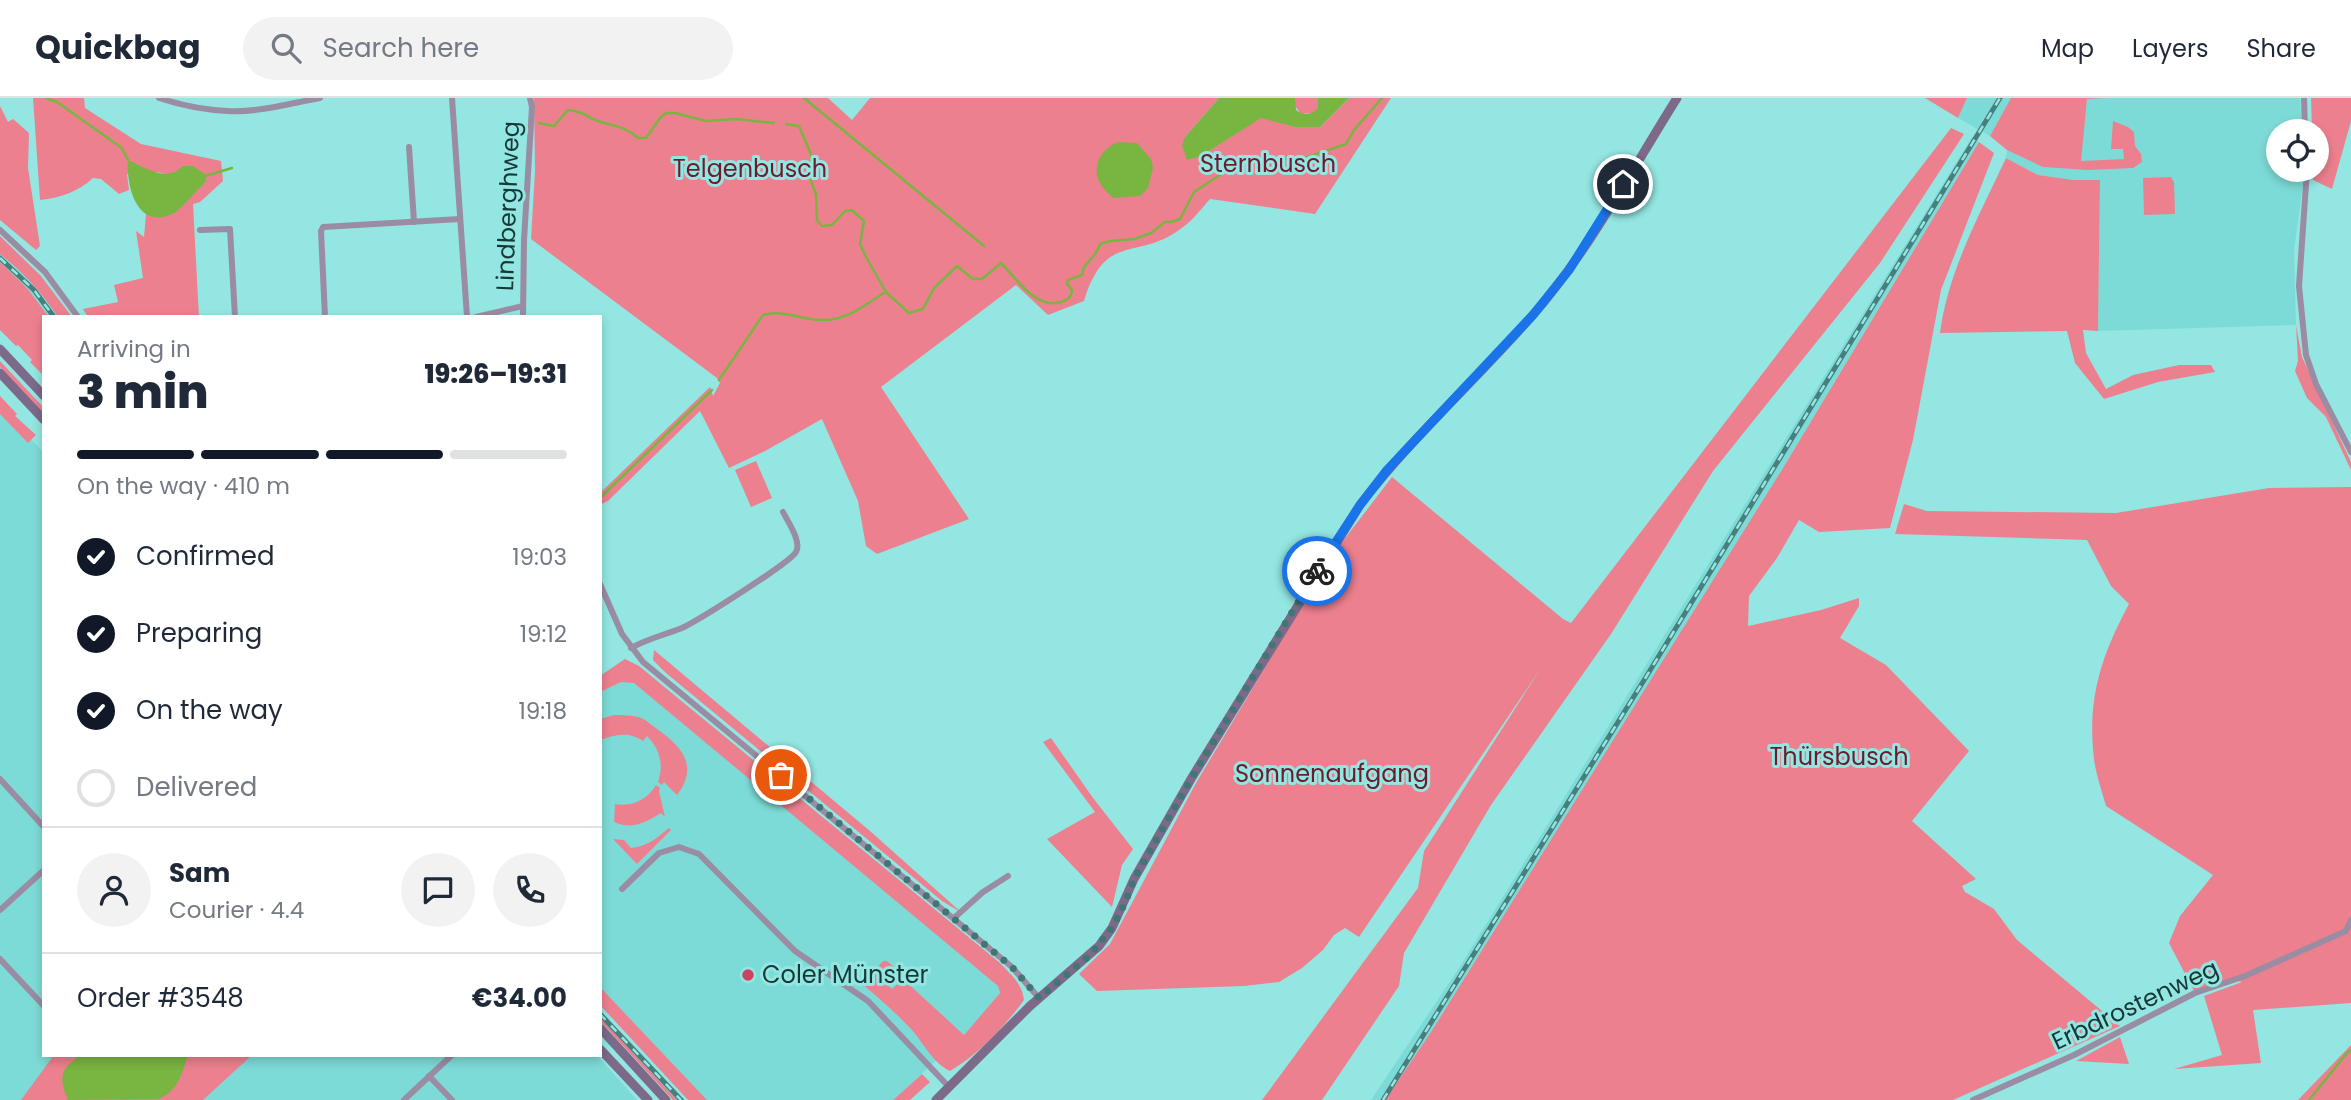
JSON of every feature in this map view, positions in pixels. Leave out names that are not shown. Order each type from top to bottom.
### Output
[{"type":"street","points":[[159,98],[230,112],[320,98]]},
{"type":"street","points":[[452,98],[467,315]]},
{"type":"street","name":"Lindberghweg","points":[[523,315],[524,240],[532,107],[530,98]]},
{"type":"street","points":[[936,1100],[1039,998],[1090,955],[1112,928],[1134,879],[1191,779],[1360,505],[1387,470],[1533,315],[1569,270],[1677,98]]},
{"type":"street","points":[[2304,98],[2305,119]]},
{"type":"street","points":[[408,147],[414,222]]},
{"type":"street","points":[[2305,182],[2299,286],[2306,355],[2316,384],[2351,452]]},
{"type":"street","points":[[325,315],[321,241],[323,227],[460,219]]},
{"type":"street","points":[[200,230],[230,229],[235,315]]},
{"type":"street","points":[[0,230],[45,272],[77,315]]},
{"type":"street","points":[[485,315],[523,306]]},
{"type":"street","points":[[0,349],[42,394]]},
{"type":"street","points":[[0,373],[42,418]]},
{"type":"street","points":[[631,648],[683,627],[777,569],[796,553],[798,544],[783,512]]},
{"type":"street","points":[[602,589],[622,634],[631,648],[654,670],[1012,967],[1039,998]]},
{"type":"street","points":[[602,611],[609,607]]},
{"type":"street","points":[[0,779],[42,825]]},
{"type":"street","points":[[622,889],[659,853],[679,847],[699,854],[795,951],[868,1001],[949,1087]]},
{"type":"street","points":[[0,910],[42,872]]},
{"type":"street","points":[[954,918],[983,892],[1008,876]]},
{"type":"street","name":"Erbdrostenweg","points":[[1973,1100],[2074,1055],[2195,993],[2245,976],[2346,931],[2351,924]]},
{"type":"street","points":[[0,959],[42,1004]]},
{"type":"street","points":[[602,1030],[666,1100]]},
{"type":"street","points":[[602,1051],[648,1100]]},
{"type":"street","points":[[404,1100],[450,1057]]},
{"type":"street","points":[[429,1076],[452,1100]]},
{"type":"shaded area","points":[[1219,98],[1295,98],[1296,110],[1308,114],[1318,108],[1318,98],[1349,98],[1320,127],[1295,127],[1261,118],[1201,156],[1187,160],[1182,145],[1185,137]]},
{"type":"shaded area","points":[[1967,98],[2012,98],[1990,136],[1958,118]]},
{"type":"shaded area","points":[[2040,98],[2300,98],[2301,119],[2266,119],[2266,182],[2303,184],[2294,251],[2296,325],[2098,331],[2100,181],[2038,175],[2006,158],[2008,140]]},
{"type":"shaded area","points":[[1972,137],[1979,142],[1783,468],[1536,865],[1385,1100],[1371,1100],[1459,968]]},
{"type":"shaded area","points":[[1137,143],[1151,159],[1153,168],[1148,188],[1140,196],[1113,198],[1098,179],[1097,167],[1101,156],[1113,144]]},
{"type":"shaded area","points":[[128,160],[163,174],[177,171],[183,166],[193,166],[205,174],[206,182],[174,213],[161,217],[151,216],[136,203],[129,182]]},
{"type":"shaded area","points":[[0,254],[25,276],[57,315],[48,315],[28,289],[0,262]]},
{"type":"shaded area","points":[[0,406],[42,451],[42,1057],[599,1057],[637,1100],[0,1100]]},
{"type":"shaded area","points":[[625,659],[998,986],[1000,993],[964,1035],[893,1100],[707,1100],[602,989],[602,675]]},
{"type":"shaded area","points":[[602,1012],[685,1100],[677,1100],[602,1019]]},
{"type":"shaded area","points":[[78,1057],[187,1057],[175,1087],[158,1099],[68,1100],[62,1080],[68,1065]]},
{"type":"green space","points":[[33,98],[84,98],[85,108],[141,144],[221,161],[223,181],[200,202],[193,204],[199,315],[87,315],[83,309],[118,302],[114,285],[143,278],[136,231],[144,237],[146,214],[166,215],[174,212],[206,182],[176,173],[127,174],[129,190],[119,194],[101,179],[93,178],[68,194],[40,200]]},
{"type":"green space","points":[[534,98],[828,98],[852,120],[870,98],[1219,98],[1185,137],[1201,156],[1261,117],[1295,127],[1320,127],[1349,98],[1391,98],[1315,214],[1210,199],[1187,224],[1167,238],[1113,255],[1102,264],[1084,301],[1048,315],[1016,285],[881,387],[969,519],[877,554],[866,546],[858,501],[822,419],[729,468],[700,411],[602,504],[602,491],[710,387],[713,396],[720,383],[717,378],[531,239],[535,171]]},
{"type":"green space","points":[[1295,98],[1318,98],[1319,108],[1313,113],[1301,114],[1295,106]]},
{"type":"green space","points":[[1925,98],[1967,98],[1958,118]]},
{"type":"green space","points":[[2011,98],[2107,98],[2087,99],[2081,161],[2124,159],[2123,149],[2111,149],[2113,121],[2134,132],[2135,146],[2141,154],[2142,162],[2133,168],[2088,170],[2043,167],[2007,150],[1990,136]]},
{"type":"green space","points":[[2311,98],[2351,98],[2351,121],[2332,189],[2317,182],[2329,182],[2329,119],[2312,119]]},
{"type":"green space","points":[[0,106],[8,122],[13,119],[29,133],[28,168],[40,246],[36,250],[0,220]]},
{"type":"green space","name":"Sonnenaufgang","points":[[1951,128],[1964,134],[1880,263],[1713,471],[1611,634],[1491,805],[1404,953],[1399,986],[1322,1100],[1262,1100],[1418,888],[1424,851],[1541,668],[1359,937],[1345,928],[1334,935],[1323,950],[1302,968],[1279,982],[1244,986],[1097,991],[1079,974],[1110,944],[1196,783],[1333,554],[1392,477],[1571,623]]},
{"type":"green space","name":"Thürsbusch","points":[[1979,142],[1994,153],[1941,290],[1913,440],[1890,528],[1819,532],[1799,520],[1777,558],[1749,596],[1748,626],[1821,610],[1859,598],[1859,606],[1840,638],[1886,665],[1969,751],[1912,821],[1976,879],[1962,886],[1965,892],[1994,909],[2017,940],[2120,1026],[1953,1100],[1385,1100],[1431,1032],[1783,468]]},
{"type":"green space","points":[[2006,158],[2038,175],[2100,180],[2098,331],[2083,330],[2086,353],[2106,389],[2133,375],[2179,365],[2211,365],[2215,372],[2158,382],[2104,399],[2075,363],[2067,331],[1940,333],[1950,287],[1958,265]]},
{"type":"green space","points":[[2171,177],[2174,182],[2175,214],[2144,215],[2143,178]]},
{"type":"green space","points":[[0,236],[41,276],[70,315],[56,315],[32,283],[0,254]]},
{"type":"green space","points":[[0,262],[27,288],[47,315],[42,315],[42,374],[18,345],[0,330]]},
{"type":"green space","points":[[2296,325],[2302,357],[2351,462],[2351,470],[2326,417],[2307,398],[2295,371],[2298,361]]},
{"type":"green space","points":[[0,361],[42,406],[42,412],[0,367]]},
{"type":"green space","points":[[0,396],[17,414],[15,416],[36,435],[28,443],[0,414]]},
{"type":"green space","points":[[756,461],[772,498],[751,507],[735,470]]},
{"type":"green space","points":[[2351,487],[2351,1003],[2253,1010],[2261,1063],[2174,1069],[2222,1055],[2204,996],[2242,982],[2235,980],[2195,993],[2169,943],[2180,916],[2213,875],[2106,806],[2094,759],[2092,737],[2095,697],[2104,660],[2129,604],[2111,586],[2087,540],[1895,534],[1904,504],[1927,511],[2116,513],[2269,488]]},
{"type":"green space","points":[[654,650],[870,831],[962,913],[942,901],[666,673],[653,660]]},
{"type":"green space","points":[[625,659],[639,666],[1000,963],[1018,984],[1024,1000],[1000,1030],[950,1071],[944,1068],[912,1030],[862,984],[883,961],[887,961],[896,969],[886,983],[892,989],[903,979],[964,1035],[1000,993],[998,986],[634,683],[621,682],[602,691],[602,675]]},
{"type":"green space","points":[[614,715],[644,719],[676,745],[687,767],[687,776],[677,795],[664,782],[662,785],[658,782],[660,758],[647,736],[643,741],[627,735],[602,739],[602,718]]},
{"type":"green space","points":[[1051,738],[1133,849],[1122,865],[1112,907],[1047,839],[1095,812],[1043,742]]},
{"type":"green space","points":[[656,785],[660,788],[665,817],[661,813],[633,825],[614,822],[615,804],[638,801],[648,795]]},
{"type":"green space","points":[[669,828],[671,830],[637,864],[613,839],[624,840],[631,848],[638,847],[653,841]]},
{"type":"green space","points":[[602,989],[707,1100],[688,1100],[602,1007]]},
{"type":"green space","points":[[602,1019],[677,1100],[673,1100],[602,1023]]},
{"type":"green space","points":[[2120,1037],[2129,1064],[2076,1061]]},
{"type":"green space","points":[[2351,1045],[2351,1100],[2298,1100]]},
{"type":"green space","points":[[53,1057],[250,1057],[203,1100],[21,1100]]},
{"type":"green space","points":[[922,1074],[930,1082],[910,1100],[893,1100]]},
{"type":"waterway","points":[[46,98],[57,102],[122,148],[128,160]]},
{"type":"waterway","points":[[804,98],[984,246]]},
{"type":"waterway","points":[[786,124],[799,126],[811,154],[811,181],[816,194],[817,220],[822,226],[832,225],[845,211],[852,210],[864,221],[860,244],[866,257],[886,292],[909,313],[923,309],[934,288],[957,266],[973,279],[982,279],[1001,263],[1035,297],[1052,303],[1064,301],[1072,292],[1067,284],[1068,280],[1082,275],[1084,267],[1100,244],[1135,239],[1151,233],[1165,222],[1180,219],[1194,192],[1235,165],[1245,161],[1273,162],[1308,157],[1346,144],[1354,130],[1382,98]]},
{"type":"waterway","points":[[539,123],[554,126],[568,110],[623,129],[638,138],[646,138],[666,113],[706,121],[736,119],[774,123]]},
{"type":"waterway","points":[[205,176],[232,168]]},
{"type":"waterway","points":[[719,380],[763,315],[779,313],[817,320],[834,319],[850,314],[886,292]]},
{"type":"waterway","points":[[602,496],[712,390]]},
{"type":"waterway","points":[[2309,1100],[2351,1050]]},
{"type":"railway","points":[[1383,1100],[1646,677],[2000,98]]},
{"type":"railway","points":[[0,258],[34,290],[53,315]]},
{"type":"railway","points":[[602,1016],[681,1100]]},
{"type":"way so far","points":[[781,775],[1012,967],[1039,998],[1090,955],[1112,928],[1134,879],[1191,779],[1317,571]]},
{"type":"place","name":"Coler Münster","points":[[748,975]]},
{"type":"route","points":[[1317,571],[1360,505],[1387,470],[1533,315],[1569,270],[1623,184]]},
{"type":"park label","name":"Sternbusch","points":[[1268,164]]},
{"type":"park label","name":"Telgenbusch","points":[[750,169]]}]
